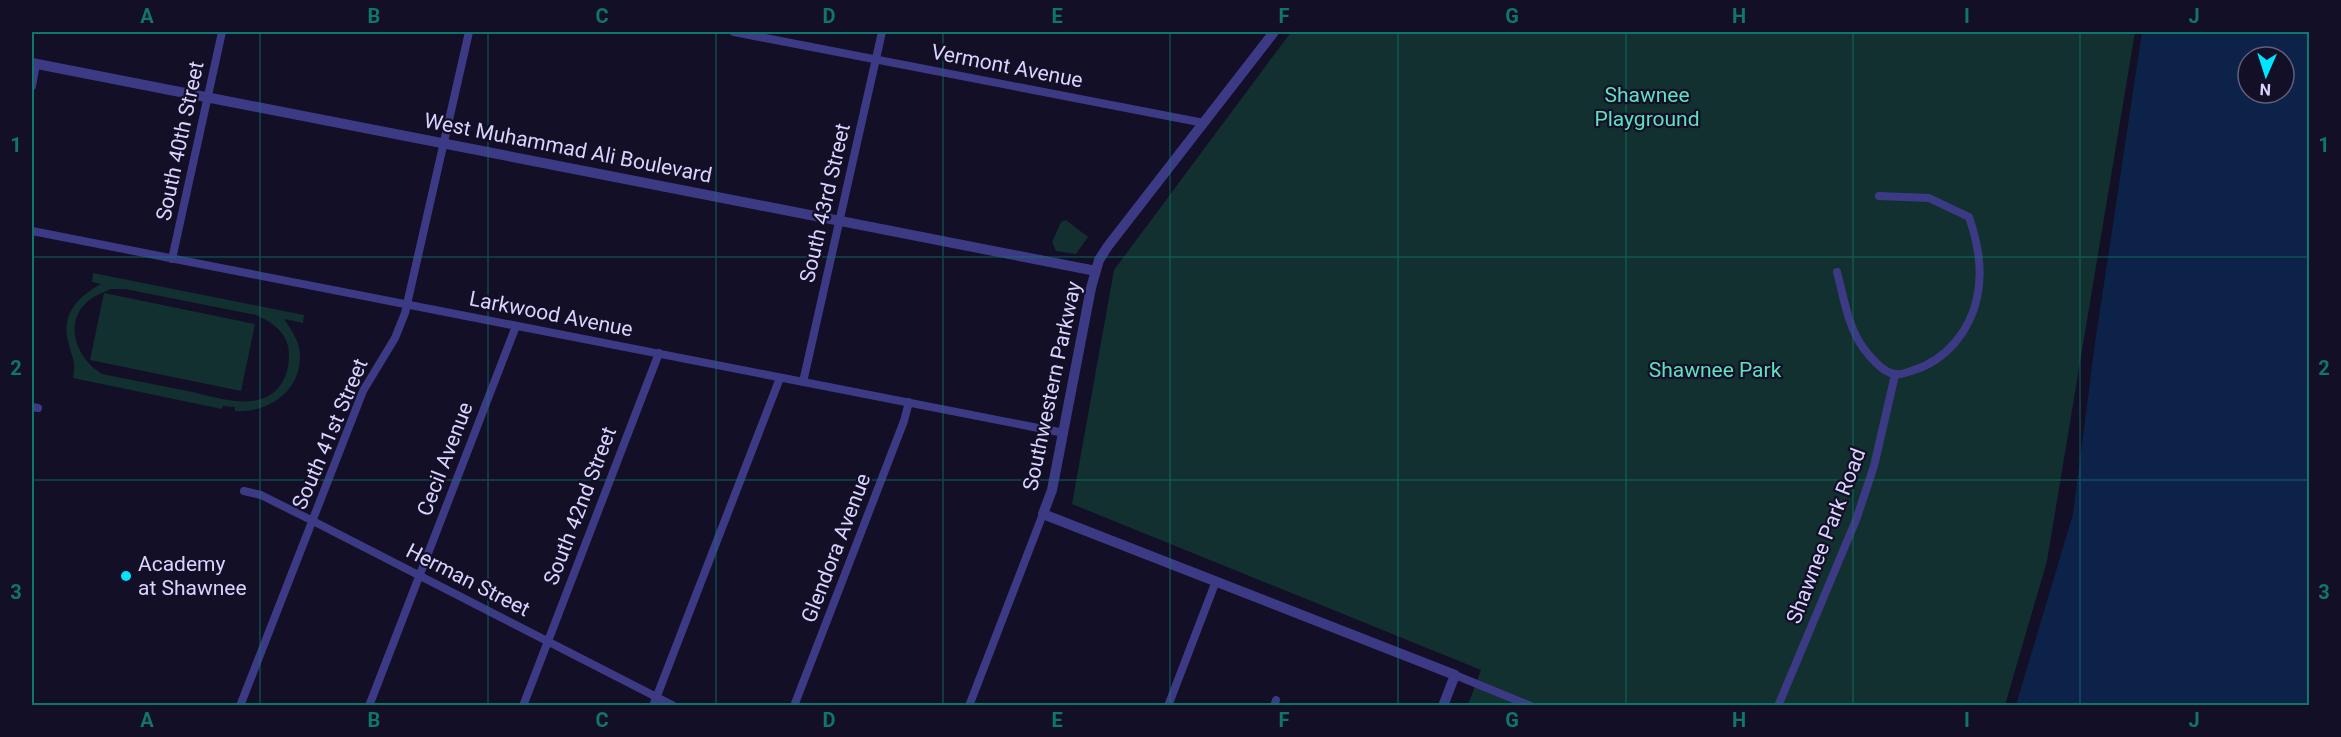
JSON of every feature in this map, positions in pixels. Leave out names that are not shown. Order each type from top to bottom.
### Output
[{"type":"street","name":"South 40th Street","points":[[172,259],[222,32]]},
{"type":"street","name":"South 41st Street","points":[[240,705],[363,391],[395,338],[408,304],[469,32]]},
{"type":"street","name":"Vermont Avenue","points":[[734,32],[1203,123]]},
{"type":"street","name":"South 43rd Street","points":[[803,382],[882,32]]},
{"type":"street","name":"Southwestern Parkway","points":[[1274,32],[1108,246],[1096,271],[1052,490],[1043,514],[1455,675]]},
{"type":"street","name":"West Muhammad Ali Boulevard","points":[[34,63],[1096,271]]},
{"type":"street","points":[[32,86],[34,63]]},
{"type":"street","points":[[1837,272],[1850,322],[1858,340],[1882,368],[1895,375],[1925,366],[1946,352],[1959,339],[1971,319],[1978,297],[1979,261],[1969,218],[1929,198],[1879,196]]},
{"type":"street","name":"Larkwood Avenue","points":[[32,231],[1064,433]]},
{"type":"street","name":"Cecil Avenue","points":[[369,705],[516,326]]},
{"type":"street","name":"South 42nd Street","points":[[523,705],[659,353]]},
{"type":"street","name":"Shawnee Park Road","points":[[1778,705],[1856,520],[1874,466],[1895,375]]},
{"type":"street","points":[[655,701],[780,378]]},
{"type":"street","name":"Glendora Avenue","points":[[794,705],[904,421],[909,402]]},
{"type":"street","name":"Herman Street","points":[[244,491],[261,495],[419,575],[548,641],[655,701],[674,705]]},
{"type":"street","points":[[969,705],[1043,514]]},
{"type":"street","points":[[1168,705],[1216,581]]},
{"type":"street","points":[[1443,705],[1455,675],[1530,705]]},
{"type":"green space","name":"Shawnee Park","points":[[1291,32],[2135,32],[2047,561],[2005,705],[1468,705],[1481,670],[1072,504],[1114,270]]},
{"type":"green space","points":[[1066,220],[1088,237],[1076,254],[1056,251],[1052,242],[1061,222]]},
{"type":"green space","points":[[93,273],[304,315],[303,323],[284,319],[295,337],[300,353],[294,381],[287,391],[269,404],[247,411],[235,411],[235,407],[223,406],[222,409],[73,378],[74,362],[68,341],[67,322],[79,300],[101,284],[92,282]],"holes":[[[111,289],[125,289],[256,315],[269,322],[283,335],[288,348],[289,362],[279,387],[261,399],[224,400],[102,374],[93,368],[80,351],[76,342],[75,321],[79,312],[92,298]]]},
{"type":"green space","points":[[104,293],[255,324],[241,391],[90,360]]},
{"type":"water","points":[[2142,32],[2309,32],[2309,705],[2016,705],[2073,514],[2095,343]]},
{"type":"place","name":"Academy at Shawnee","points":[[126,576]]},
{"type":"park label","name":"Shawnee Playground","points":[[1647,107]]}]
